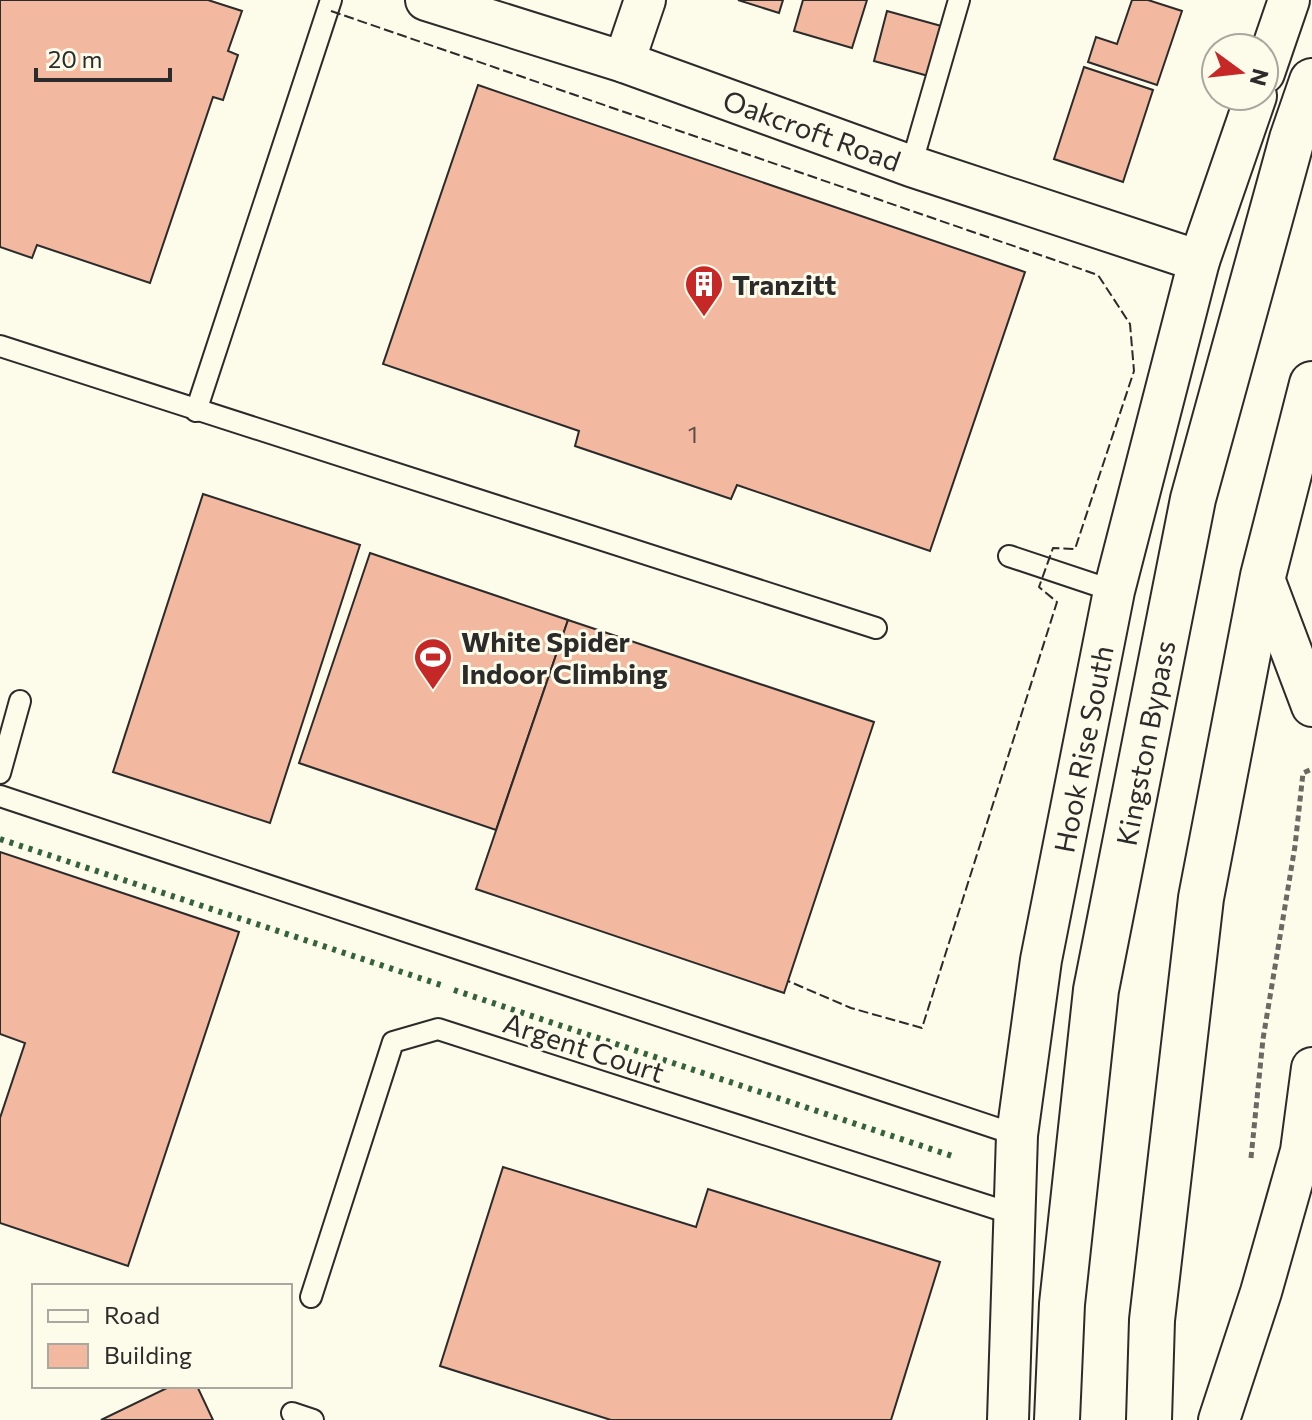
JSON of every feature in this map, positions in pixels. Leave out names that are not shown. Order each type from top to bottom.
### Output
[{"type":"highway","name":"Kingston Bypass","points":[[1057,1420],[1062,1304],[1096,990],[1193,499],[1292,139],[1312,81]]},
{"type":"highway","points":[[1149,1420],[1152,1320],[1201,898],[1263,576],[1312,384]]},
{"type":"street","name":"Oakcroft Road","points":[[426,0],[624,62],[911,166],[1199,261]]},
{"type":"street","points":[[624,62],[645,0]]},
{"type":"street","points":[[1278,32],[1289,0]]},
{"type":"street","name":"Hook Rise South","points":[[1008,1420],[1017,1135],[1041,960],[1114,591],[1199,261],[1250,112]]},
{"type":"street","points":[[1263,576],[1312,706]]},
{"type":"street","points":[[1224,1419],[1306,1152],[1312,1068]]},
{"type":"lane","points":[[196,411],[331,0]]},
{"type":"lane","points":[[911,166],[959,0]]},
{"type":"lane","points":[[0,346],[876,628]]},
{"type":"lane","points":[[1009,556],[1114,591]]},
{"type":"lane","points":[[0,773],[20,701]]},
{"type":"lane","points":[[0,796],[1017,1135]]},
{"type":"lane","name":"Argent Court","points":[[311,1297],[393,1042],[438,1029],[1013,1214]]},
{"type":"lane","points":[[292,1413],[313,1420]]},
{"type":"path","points":[[1251,1159],[1263,1039],[1295,846],[1303,773],[1312,769]]},
{"type":"building","points":[[0,0],[208,0],[242,11],[228,51],[238,55],[223,100],[213,97],[150,283],[37,245],[32,258],[0,247]]},
{"type":"building","points":[[738,0],[783,0],[779,13]]},
{"type":"building","points":[[803,0],[867,0],[852,48],[794,31]]},
{"type":"building","points":[[1132,0],[1148,0],[1182,11],[1157,85],[1088,62],[1096,37],[1117,44]]},
{"type":"building","points":[[887,11],[945,27],[932,77],[874,61]]},
{"type":"building","points":[[1084,67],[1153,90],[1123,182],[1054,159]]},
{"type":"building","name":"Tranzitt","points":[[478,85],[1025,272],[930,551],[737,485],[731,499],[575,446],[579,431],[383,364]]},
{"type":"building","points":[[203,494],[360,545],[270,823],[113,772]]},
{"type":"building","name":"White Spider Indoor Climbing","points":[[370,553],[568,620],[496,830],[299,763]]},
{"type":"building","points":[[568,620],[874,722],[784,993],[476,889]]},
{"type":"building","points":[[0,852],[239,932],[128,1266],[0,1223],[0,1118],[25,1043],[0,1034]]},
{"type":"building","points":[[503,1167],[696,1227],[708,1189],[940,1262],[891,1420],[611,1420],[440,1366]]},
{"type":"building","points":[[167,1388],[198,1388],[213,1420],[101,1420]]},
{"type":"hedge","points":[[0,839],[441,985]]},
{"type":"hedge","points":[[454,990],[955,1157]]},
{"type":"fence","points":[[331,11],[1098,275],[1130,324],[1134,371],[1075,549],[1053,548],[1039,587],[1057,602],[922,1028],[851,1008],[788,981]]},
{"type":"place","name":"Tranzitt","points":[[704,318]]},
{"type":"place","name":"White Spider Indoor Climbing","points":[[433,691]]}]
